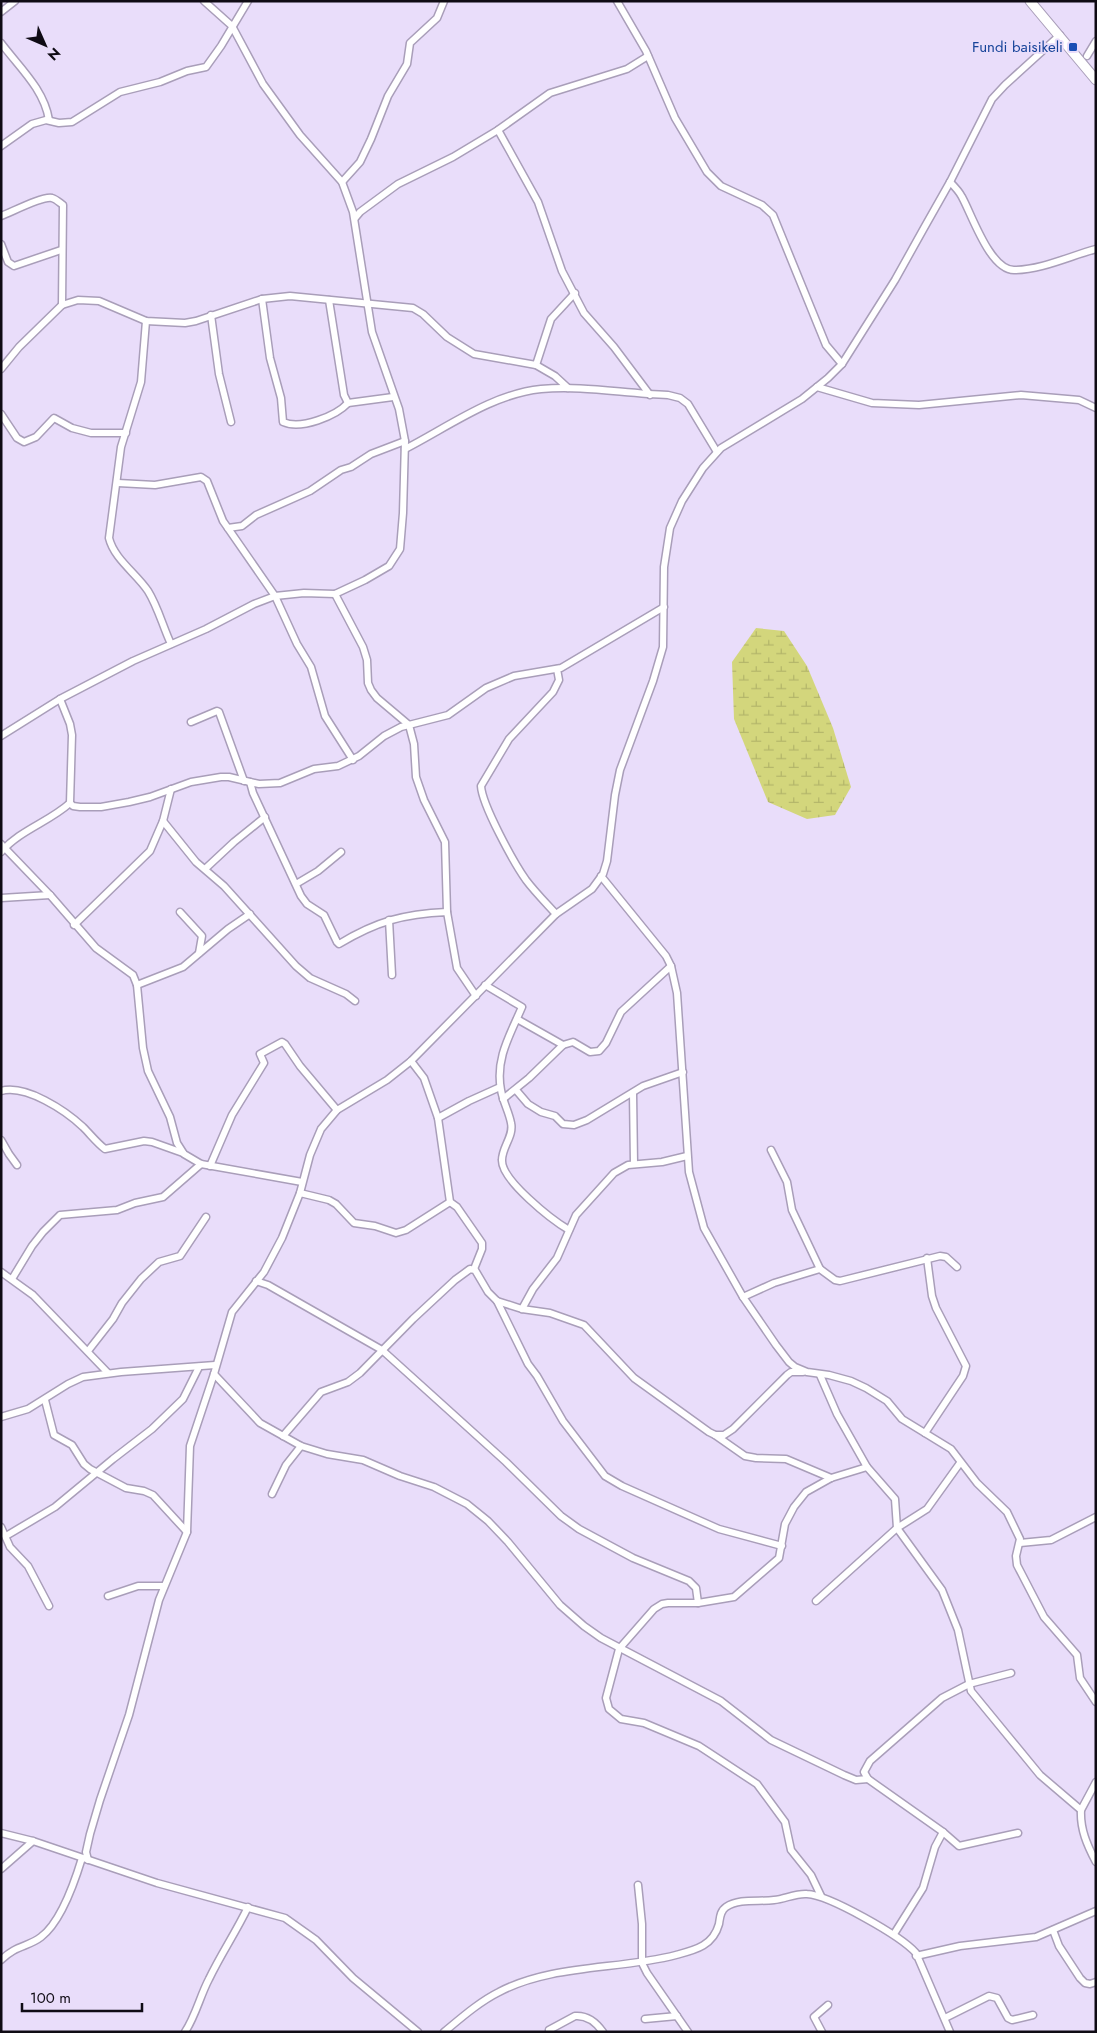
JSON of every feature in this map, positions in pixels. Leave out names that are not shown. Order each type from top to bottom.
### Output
[{"type":"main road","points":[[1030,1],[1060,35],[1084,58],[1096,80]]},
{"type":"street","points":[[1,12],[15,1]]},
{"type":"street","points":[[1,736],[60,699],[254,604],[275,596],[304,593],[335,594],[382,572],[397,557],[402,536],[405,441],[399,409],[372,332],[366,303],[355,218],[342,182],[300,135],[263,84],[232,26],[204,1]]},
{"type":"street","points":[[1,146],[32,124],[49,120],[59,123],[72,122],[120,92],[153,84],[206,66],[221,46],[248,1]]},
{"type":"street","points":[[342,182],[360,162],[388,96],[407,64],[410,43],[437,18],[444,1]]},
{"type":"street","points":[[617,1],[648,56],[676,118],[711,177],[721,186],[762,206],[773,215],[826,345],[842,364]]},
{"type":"street","points":[[1,1960],[16,1948],[42,1937],[50,1928],[70,1895],[85,1859],[100,1800],[129,1715],[164,1586],[187,1532],[190,1446],[232,1312],[275,1252],[300,1193],[310,1155],[321,1129],[337,1110],[387,1080],[411,1061],[556,914],[592,889],[601,876],[607,861],[620,770],[653,681],[663,646],[664,566],[670,528],[682,501],[703,468],[717,452],[802,399],[818,387],[842,364],[895,280],[950,182],[992,99],[1060,35]]},
{"type":"street","points":[[1084,58],[1096,41]]},
{"type":"street","points":[[1,43],[42,96],[49,120]]},
{"type":"street","points":[[1084,58],[1096,53]]},
{"type":"street","points":[[355,218],[404,180],[452,157],[498,130],[550,93],[627,68],[648,56]]},
{"type":"street","points":[[498,130],[538,202],[562,270],[590,322],[614,346],[650,395]]},
{"type":"street","points":[[950,182],[962,195],[993,257],[1011,270],[1030,268],[1096,249]]},
{"type":"street","points":[[1,216],[36,202],[52,198],[63,205],[61,250],[62,305]]},
{"type":"street","points":[[1,244],[8,262],[14,266],[61,250]]},
{"type":"street","points":[[536,365],[551,319],[575,293]]},
{"type":"street","points":[[1,369],[19,347],[62,305],[78,300],[99,301],[146,320],[185,323],[262,299],[290,296],[366,303],[418,311],[447,337],[474,354],[536,365],[554,376],[568,388]]},
{"type":"street","points":[[262,299],[270,358],[281,398],[283,422],[288,424],[310,422],[341,411],[348,403],[393,396]]},
{"type":"street","points":[[329,300],[344,395],[348,403]]},
{"type":"street","points":[[212,315],[219,374],[232,422]]},
{"type":"street","points":[[146,320],[141,382],[121,447],[118,482],[109,530],[110,543],[148,592],[156,606],[170,644]]},
{"type":"street","points":[[1,360],[10,360]]},
{"type":"street","points":[[818,387],[872,403],[919,405],[1021,395],[1079,400],[1096,408]]},
{"type":"street","points":[[405,449],[477,410],[504,398],[540,389],[568,388],[677,397],[688,404],[717,452]]},
{"type":"street","points":[[1,414],[17,438],[24,442],[36,437],[54,418],[72,428],[91,433],[126,433]]},
{"type":"street","points":[[228,528],[242,526],[263,512],[310,491],[341,470],[350,467],[371,454],[405,441]]},
{"type":"street","points":[[118,482],[155,486],[204,478],[207,481],[218,512],[275,596],[297,644],[311,668],[325,716],[353,760]]},
{"type":"street","points":[[335,594],[363,647],[367,660],[368,683],[371,690],[377,698],[409,725],[414,744],[416,777],[424,800],[445,842],[448,912],[457,968],[476,996]]},
{"type":"street","points":[[70,803],[76,807],[101,807],[141,800],[211,778],[229,776],[266,784],[285,782],[314,769],[338,766],[353,760],[384,736],[409,725],[448,715],[486,688],[509,678],[557,669],[664,607]]},
{"type":"street","points":[[556,914],[538,896],[520,871],[490,814],[481,786],[509,740],[553,692],[559,680],[557,669]]},
{"type":"street","points":[[60,699],[68,716],[72,735],[70,803],[2,848],[50,895],[96,948],[130,973],[137,986],[143,1048],[148,1071],[170,1116],[177,1143],[184,1154]]},
{"type":"street","points":[[191,722],[217,711],[219,712],[247,781],[304,901],[325,916],[339,944],[365,928],[389,920],[421,913],[448,912]]},
{"type":"street","points":[[74,924],[146,857],[156,840],[163,821],[171,789]]},
{"type":"street","points":[[205,869],[265,817]]},
{"type":"street","points":[[163,821],[182,846],[224,886],[283,953],[306,975],[346,994],[355,1001]]},
{"type":"street","points":[[296,884],[318,871],[341,852]]},
{"type":"street","points":[[601,876],[657,944],[671,966],[677,994],[687,1125],[687,1156],[704,1228],[743,1297],[789,1362],[807,1372]]},
{"type":"street","points":[[1,898],[50,895]]},
{"type":"street","points":[[180,912],[202,936],[199,954]]},
{"type":"street","points":[[137,986],[176,971],[199,954],[222,933],[250,914]]},
{"type":"street","points":[[389,920],[392,975]]},
{"type":"street","points":[[503,1099],[516,1090],[563,1045],[573,1042],[590,1052],[598,1051],[606,1043],[621,1012],[671,966]]},
{"type":"street","points":[[485,985],[521,1005],[501,1055],[500,1087],[512,1128],[502,1156],[503,1169],[522,1192],[552,1219],[569,1230]]},
{"type":"street","points":[[517,1019],[563,1045]]},
{"type":"street","points":[[210,1166],[232,1115],[264,1063],[260,1054],[278,1043],[282,1042],[285,1044],[300,1066],[337,1110]]},
{"type":"street","points":[[411,1061],[424,1078],[438,1118],[450,1202],[457,1207],[482,1244],[482,1249],[474,1269]]},
{"type":"street","points":[[516,1090],[528,1104],[541,1112],[555,1116],[563,1124],[572,1125],[588,1120],[649,1084],[683,1072]]},
{"type":"street","points":[[438,1118],[468,1101],[500,1087]]},
{"type":"street","points":[[1,1091],[13,1088],[24,1091],[72,1117],[105,1149],[109,1150],[144,1141],[152,1142],[184,1154],[201,1164],[302,1182]]},
{"type":"street","points":[[633,1093],[634,1164]]},
{"type":"street","points":[[1,1140],[17,1165]]},
{"type":"street","points":[[771,1150],[787,1182],[792,1210],[820,1269],[835,1280],[840,1281],[927,1258],[943,1256],[957,1267]]},
{"type":"street","points":[[522,1308],[557,1258],[582,1206],[609,1178],[622,1168],[634,1164],[657,1163],[687,1156]]},
{"type":"street","points":[[12,1279],[32,1246],[60,1215],[117,1210],[135,1203],[163,1197],[201,1164]]},
{"type":"street","points":[[300,1193],[329,1200],[336,1204],[354,1223],[375,1226],[396,1233],[406,1230],[450,1202]]},
{"type":"street","points":[[88,1351],[141,1279],[159,1262],[180,1256],[206,1217]]},
{"type":"street","points":[[925,1433],[963,1376],[966,1366],[936,1308],[932,1296],[927,1258]]},
{"type":"street","points":[[283,1436],[321,1392],[348,1382],[360,1373],[455,1280],[468,1269],[474,1269]]},
{"type":"street","points":[[474,1269],[492,1298],[497,1301],[550,1313],[584,1325],[634,1378],[689,1419],[745,1456],[786,1459],[831,1478]]},
{"type":"street","points":[[743,1297],[774,1283],[820,1269]]},
{"type":"street","points":[[1,1272],[33,1295],[108,1374]]},
{"type":"street","points":[[256,1281],[268,1285],[382,1350],[506,1462],[561,1516],[579,1529],[633,1558],[689,1580],[696,1588],[698,1603]]},
{"type":"street","points":[[497,1301],[528,1364],[564,1421],[605,1476],[622,1486],[719,1529],[782,1546]]},
{"type":"street","points":[[787,1375],[789,1362]]},
{"type":"street","points":[[1,1417],[28,1409],[76,1380],[108,1374],[215,1365]]},
{"type":"street","points":[[6,1536],[55,1507],[152,1429],[178,1404],[188,1391],[199,1367]]},
{"type":"street","points":[[715,1435],[724,1434],[732,1429],[787,1375],[797,1372],[807,1372],[851,1381],[887,1401],[902,1419],[951,1449],[977,1484],[1007,1512],[1018,1531],[1020,1544],[1016,1556],[1017,1565],[1044,1616],[1077,1655],[1080,1678],[1096,1702]]},
{"type":"street","points":[[214,1374],[260,1423],[301,1446],[327,1454],[363,1460],[400,1476],[434,1487],[468,1504],[488,1520],[553,1597],[571,1615],[601,1638],[721,1701],[771,1740],[856,1780],[868,1779]]},
{"type":"street","points":[[820,1375],[837,1414],[867,1467],[895,1499],[897,1528],[942,1590],[952,1612],[960,1638],[969,1684],[976,1699],[1040,1775],[1081,1810]]},
{"type":"street","points":[[44,1400],[54,1435],[72,1445],[84,1464],[126,1488],[144,1491],[153,1495],[187,1532]]},
{"type":"street","points":[[272,1494],[286,1465],[301,1446]]},
{"type":"street","points":[[816,1601],[897,1528],[927,1508],[960,1463]]},
{"type":"street","points":[[821,1896],[811,1875],[791,1850],[785,1822],[757,1784],[699,1746],[644,1724],[621,1719],[612,1713],[607,1703],[606,1694],[619,1649],[639,1625],[660,1605],[668,1603],[698,1603],[734,1598],[778,1560],[785,1524],[794,1507],[806,1492],[831,1478],[867,1467]]},
{"type":"street","points":[[1020,1544],[1050,1540],[1096,1517]]},
{"type":"street","points":[[1,1527],[10,1547],[28,1566],[49,1606]]},
{"type":"street","points":[[108,1596],[138,1586],[164,1586]]},
{"type":"street","points":[[1011,1673],[969,1684],[942,1698],[870,1761],[864,1772],[868,1779],[961,1847],[1018,1833]]},
{"type":"street","points":[[1096,1782],[1081,1810],[1083,1834],[1096,1862]]},
{"type":"street","points":[[894,1934],[923,1888],[936,1847],[943,1832]]},
{"type":"street","points":[[1,1833],[33,1841],[157,1883],[283,1917],[302,1929],[353,1978],[418,2032]]},
{"type":"street","points":[[1,1869],[33,1841]]},
{"type":"street","points":[[638,1885],[642,1924],[642,1963],[647,1974],[688,2032]]},
{"type":"street","points":[[444,2032],[491,1996],[519,1983],[548,1975],[642,1963],[692,1951],[706,1944],[716,1933],[722,1911],[727,1906],[740,1902],[774,1900],[806,1894],[836,1901],[894,1934],[912,1948],[950,2032]]},
{"type":"street","points":[[185,2032],[194,2017],[214,1969],[248,1907]]},
{"type":"street","points":[[916,1956],[960,1946],[1030,1938],[1096,1911]]},
{"type":"street","points":[[1053,1930],[1059,1946],[1084,1983],[1096,1982]]},
{"type":"street","points":[[945,2018],[989,1996],[997,1998],[1008,2018],[1012,2020],[1033,2015]]},
{"type":"street","points":[[822,2032],[814,2017],[828,2005]]},
{"type":"street","points":[[549,2030],[575,2016],[584,2016],[596,2023],[603,2032]]},
{"type":"street","points":[[645,2019],[677,2016]]},
{"type":"green space","points":[[756,628],[784,631],[807,666],[833,728],[851,787],[835,815],[807,819],[768,802],[734,719],[732,662]]},
{"type":"place","name":"Fundi baisikeli","points":[[1073,47]]}]
